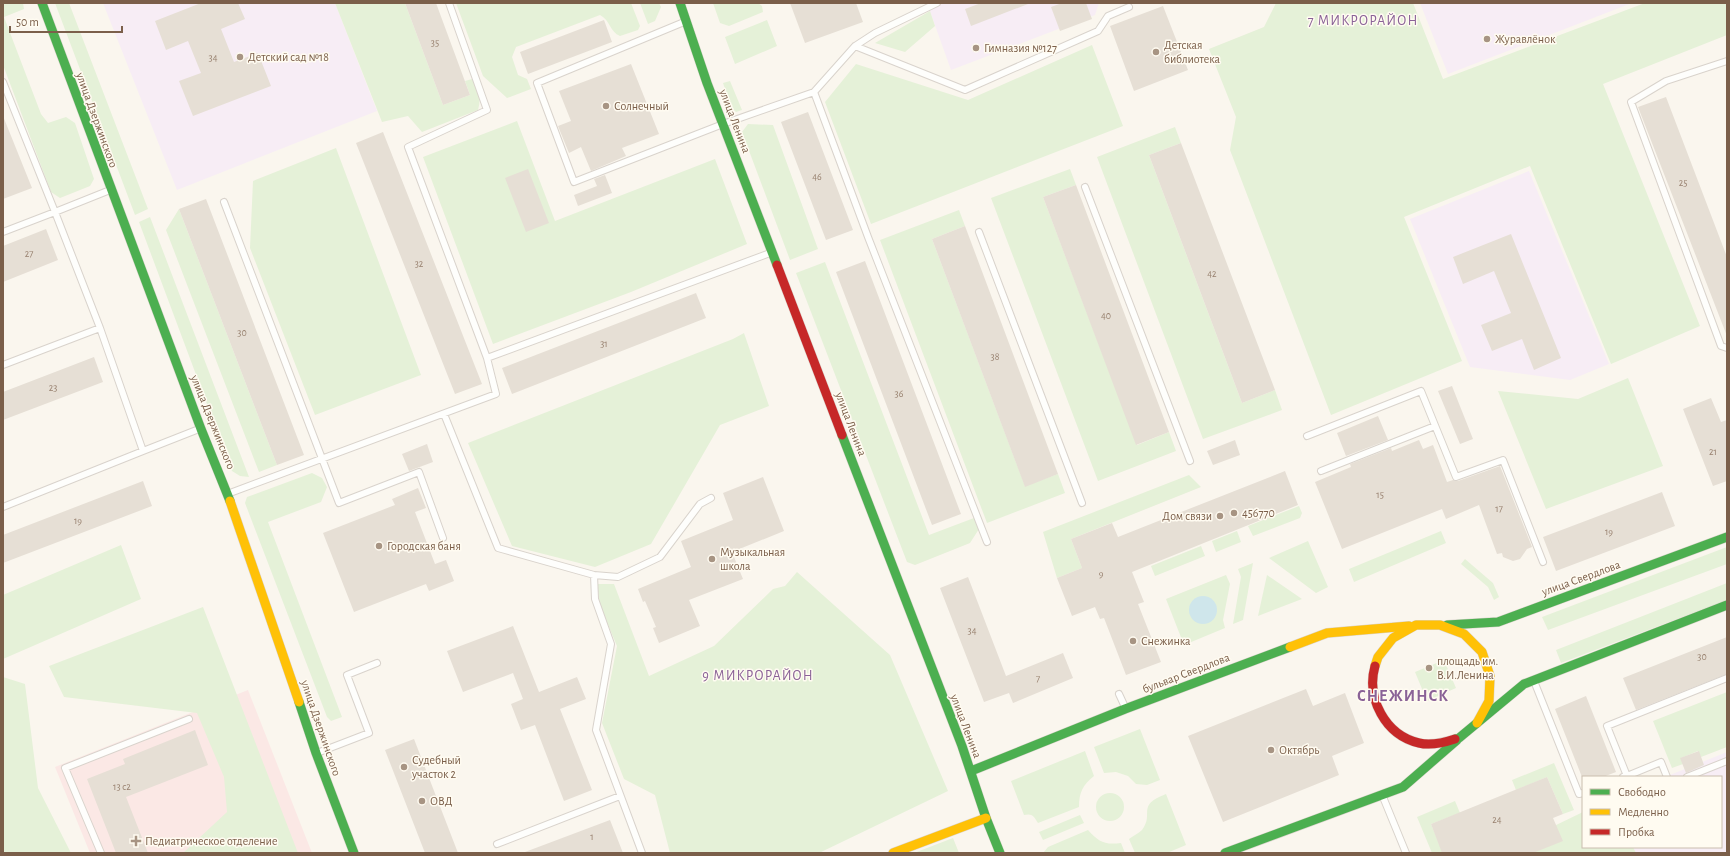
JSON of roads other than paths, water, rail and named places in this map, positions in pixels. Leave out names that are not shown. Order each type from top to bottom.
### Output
[{"type":"street","name":"улица Дзержинского","points":[[42,3],[201,429],[228,494],[316,753],[354,853]]},
{"type":"street","name":"улица Ленина","points":[[680,3],[707,83],[773,251],[971,771],[986,818],[1000,853]]},
{"type":"street","name":"улица Свердлова","points":[[1440,625],[1498,622],[1727,537]]},
{"type":"street","points":[[1225,853],[1403,787],[1477,722],[1524,684],[1727,605]]},
{"type":"street","points":[[1459,738],[1438,744],[1419,743],[1403,737],[1387,724],[1375,704],[1372,677],[1378,657],[1393,638],[1416,626],[1440,625],[1464,634],[1482,652],[1490,676],[1490,689],[1489,701],[1477,722]]},
{"type":"street","name":"бульвар Свердлова","points":[[971,771],[1125,709],[1327,633],[1416,626]]},
{"type":"street","points":[[893,853],[986,818]]},
{"type":"lane","points":[[228,494],[496,394],[487,358],[408,147],[487,110],[449,3]]},
{"type":"lane","points":[[687,21],[537,83],[574,182],[723,124],[814,92],[855,46],[875,33],[937,3]]},
{"type":"lane","points":[[855,46],[964,90],[1098,31],[1108,16],[1129,6]]},
{"type":"lane","points":[[1727,61],[1666,81],[1632,102],[1721,346],[1727,348]]},
{"type":"lane","points":[[3,82],[100,328],[143,451]]},
{"type":"lane","points":[[814,92],[868,237],[987,542]]},
{"type":"lane","points":[[1085,187],[1190,461]]},
{"type":"lane","points":[[3,232],[111,190]]},
{"type":"lane","points":[[224,202],[339,503],[419,472],[443,538]]},
{"type":"lane","points":[[979,232],[1082,502]]},
{"type":"lane","points":[[487,358],[773,251]]},
{"type":"lane","points":[[3,365],[100,328]]},
{"type":"lane","points":[[1307,436],[1421,391],[1456,477],[1503,460],[1543,562]]},
{"type":"lane","points":[[444,414],[498,548],[594,575],[618,577],[660,557],[700,504],[711,498]]},
{"type":"lane","points":[[1321,471],[1435,426]]},
{"type":"lane","points":[[3,507],[201,429]]},
{"type":"lane","points":[[594,575],[595,599],[612,644],[596,730],[642,853]]},
{"type":"lane","points":[[316,753],[370,733],[348,675],[377,664]]},
{"type":"lane","points":[[1667,776],[1661,762],[1625,776],[1607,726],[1727,678]]},
{"type":"lane","points":[[1534,680],[1579,794],[1582,793]]},
{"type":"lane","points":[[1119,694],[1125,709]]},
{"type":"lane","points":[[101,853],[65,768],[189,719]]},
{"type":"lane","points":[[1690,776],[1727,761]]},
{"type":"lane","points":[[1383,795],[1406,853]]},
{"type":"lane","points":[[497,844],[620,796]]},
{"type":"water","points":[[1203,596],[1213,600],[1217,610],[1213,620],[1203,624],[1193,620],[1189,610],[1193,600]]},
{"type":"place","name":"Журавлёнок","points":[[1487,39]]},
{"type":"place","name":"Гимназия №127","points":[[976,48]]},
{"type":"place","name":"Детская библиотека","points":[[1156,52]]},
{"type":"place","name":"Детский сад №18","points":[[240,57]]},
{"type":"place","name":"Солнечный","points":[[606,106]]},
{"type":"place","name":"456770","points":[[1234,513]]},
{"type":"place","name":"Дом связи","points":[[1220,516]]},
{"type":"place","name":"Городская баня","points":[[379,546]]},
{"type":"place","name":"Музыкальная школа","points":[[712,559]]},
{"type":"place","name":"Снежинка","points":[[1133,641]]},
{"type":"place","name":"площадь им. В.И.Ленина","points":[[1429,668]]},
{"type":"place","name":"Октябрь","points":[[1271,750]]},
{"type":"place","name":"Судебный участок 2","points":[[404,767]]},
{"type":"place","name":"ОВД","points":[[422,801]]},
{"type":"place","name":"Педиатрическое отделение","points":[[136,841]]},
{"type":"district","name":"7 МИКРОРАЙОН","points":[[1363,20]]},
{"type":"district","name":"9 МИКРОРАЙОН","points":[[758,675]]},
{"type":"district","name":"СНЕЖИНСК","points":[[1403,695]]}]
